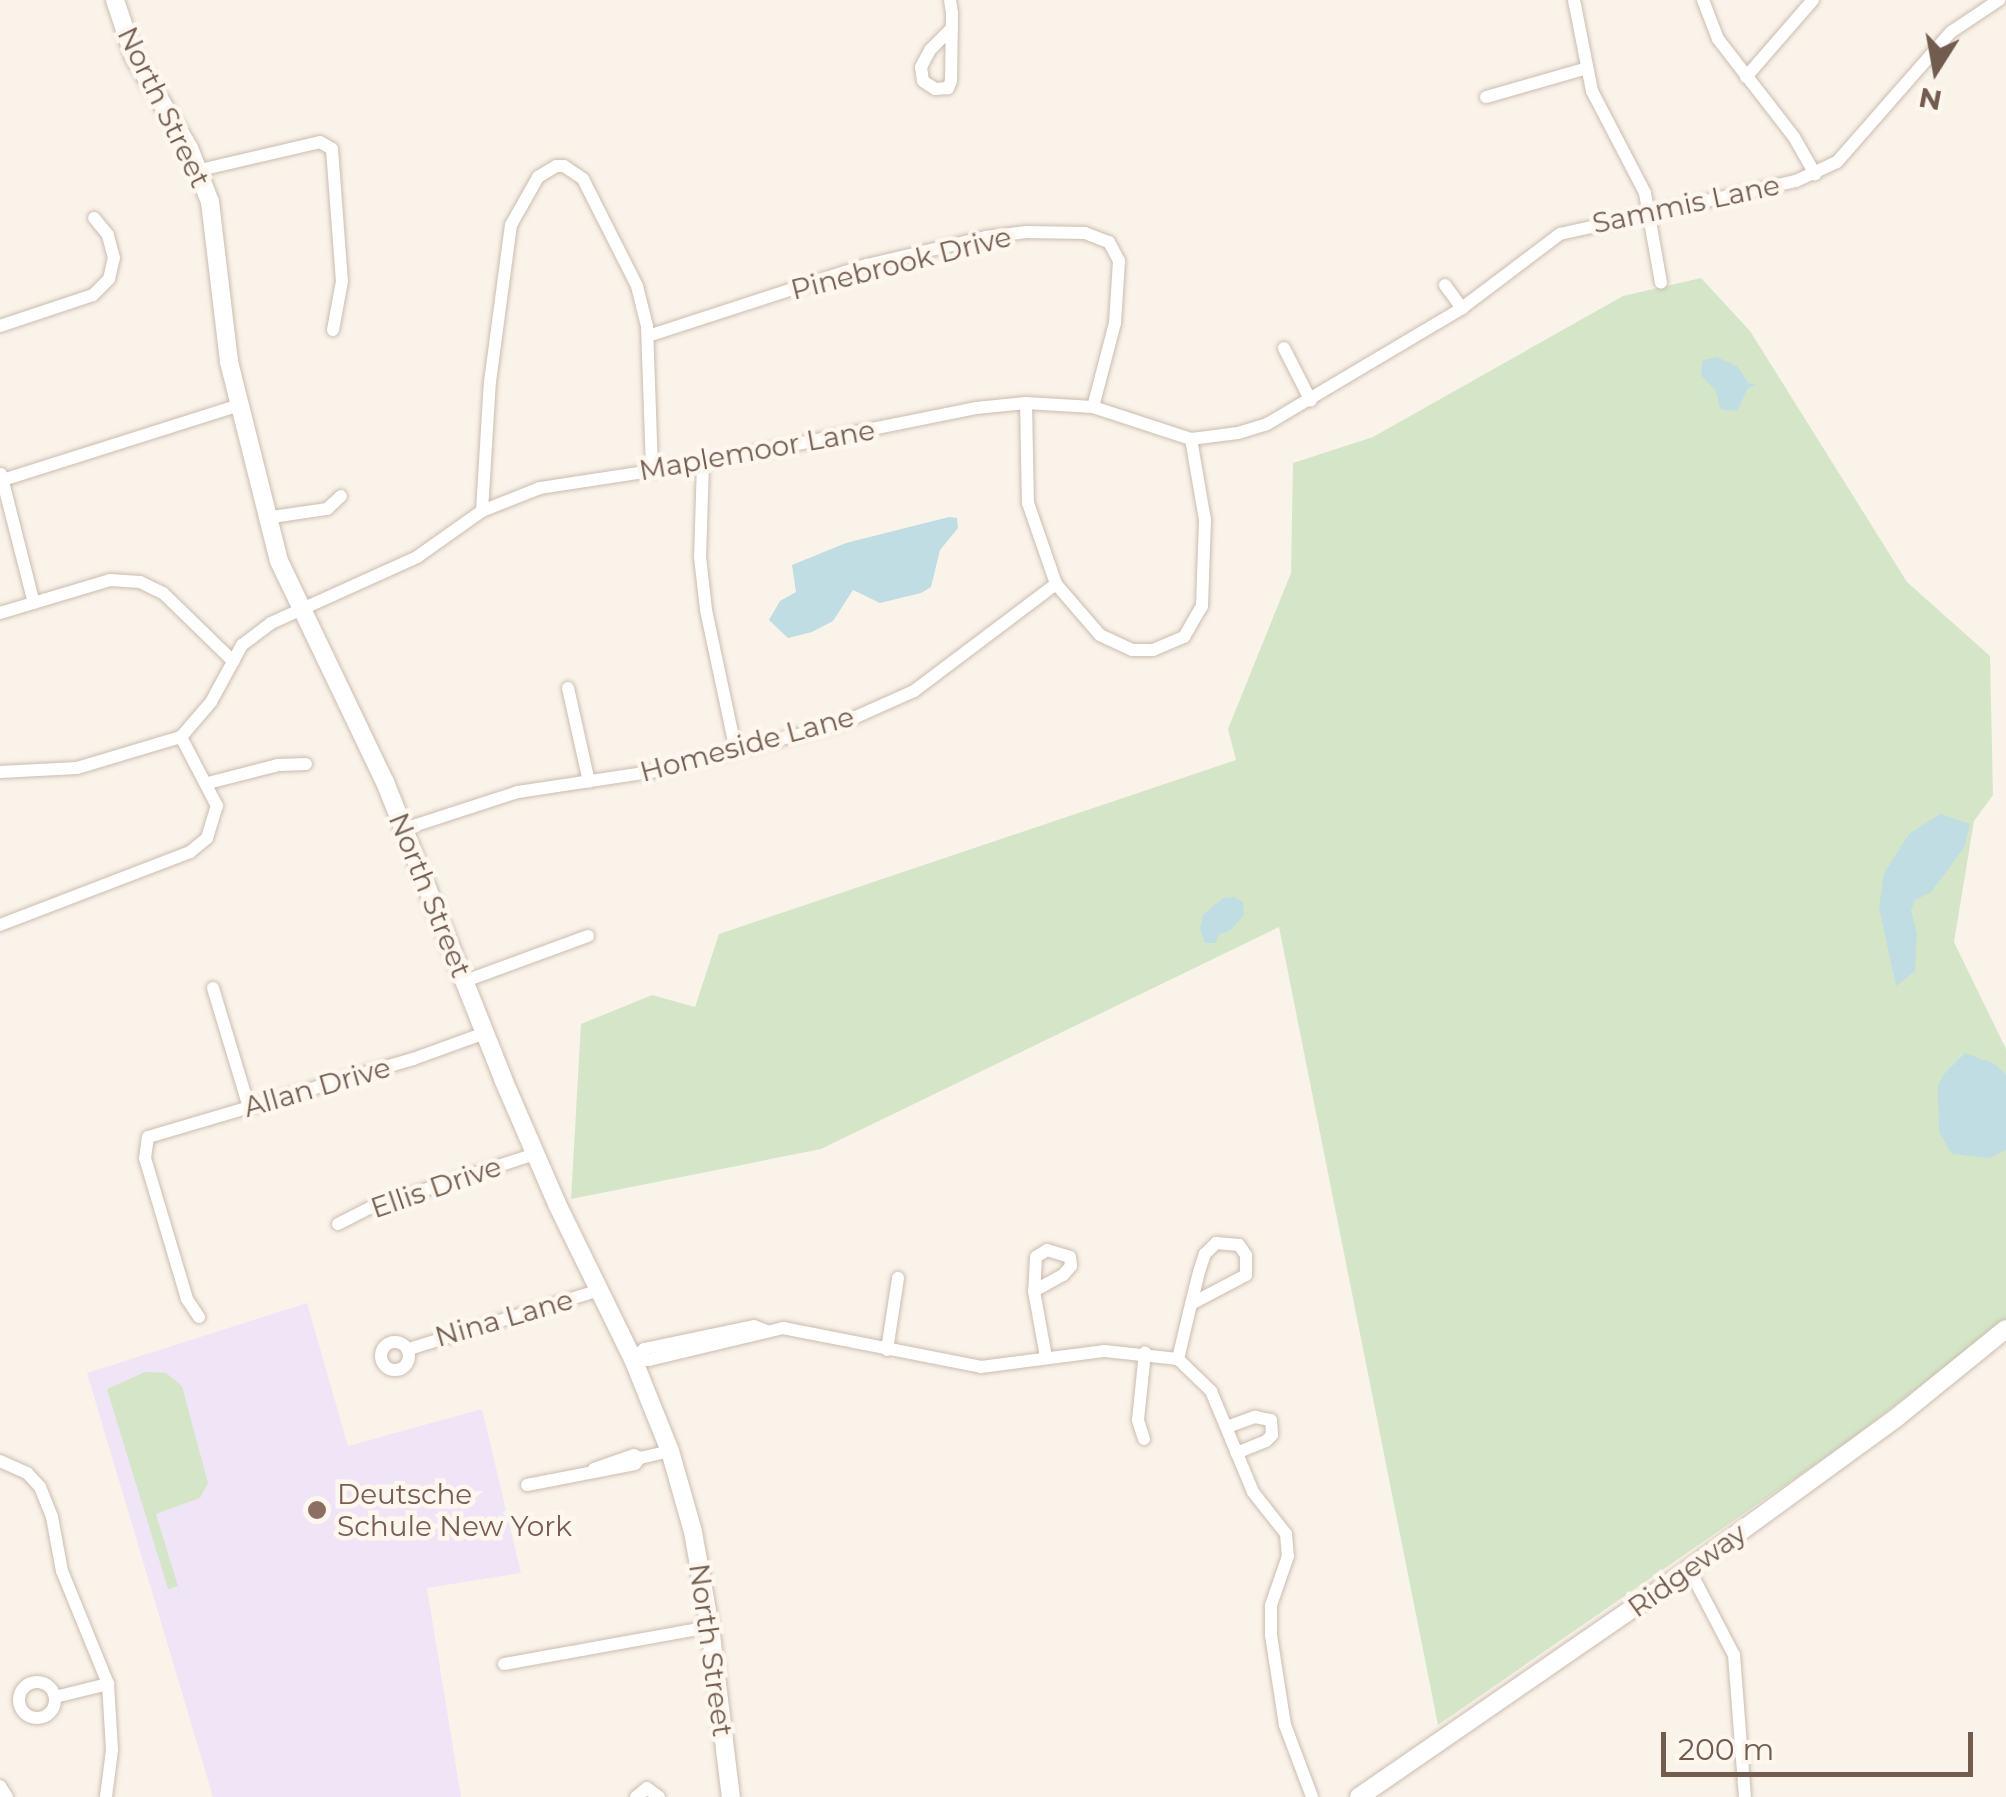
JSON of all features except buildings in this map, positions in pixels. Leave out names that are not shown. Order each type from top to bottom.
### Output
[{"type":"main road","name":"North Street","points":[[115,0],[134,57],[200,170],[218,239],[229,362],[265,518],[300,610],[404,829],[535,1154],[633,1358],[670,1450],[693,1532],[710,1627],[731,1797]]},
{"type":"main road","name":"Ridgeway","points":[[1359,1797],[1689,1569],[1896,1418],[2006,1329]]},
{"type":"street","points":[[950,0],[952,28],[948,88],[928,87],[921,76],[924,61],[952,28]]},
{"type":"street","points":[[1593,0],[1574,2],[1587,68],[1597,104],[1638,173],[1650,213],[1661,283]]},
{"type":"street","points":[[1703,0],[1718,40],[1794,137],[1815,174]]},
{"type":"street","points":[[1746,77],[1813,0]]},
{"type":"street","name":"Sammis Lane","points":[[1238,434],[1311,401],[1462,308],[1560,234],[1815,174],[1859,142],[1951,32],[2000,0]]},
{"type":"street","points":[[1486,97],[1587,68]]},
{"type":"street","points":[[200,170],[320,142],[332,150],[342,281],[333,330]]},
{"type":"street","points":[[482,511],[490,382],[510,225],[546,168],[564,166],[576,172],[592,194],[637,286],[648,336],[652,470]]},
{"type":"street","points":[[0,326],[93,295],[109,279],[114,258],[108,235],[94,218]]},
{"type":"street","name":"Pinebrook Drive","points":[[648,336],[867,266],[969,241],[1027,232],[1085,233],[1109,242],[1119,261],[1115,323],[1093,407]]},
{"type":"street","points":[[1445,286],[1462,308]]},
{"type":"street","points":[[1284,348],[1311,401]]},
{"type":"street","points":[[1026,403],[1028,503],[1056,584],[1100,636],[1120,647],[1154,650],[1170,645],[1192,628],[1205,588],[1205,537],[1192,438]]},
{"type":"street","name":"Maplemoor Lane","points":[[182,737],[211,702],[242,645],[300,610],[417,557],[482,511],[540,488],[703,463],[976,408],[1026,403],[1093,407],[1192,438],[1238,434]]},
{"type":"street","points":[[34,602],[2,476],[239,404]]},
{"type":"street","points":[[703,463],[700,557],[706,610],[736,751]]},
{"type":"street","points":[[265,518],[327,509],[340,496]]},
{"type":"street","points":[[0,613],[110,580],[140,582],[163,593],[233,661]]},
{"type":"street","name":"Homeside Lane","points":[[404,829],[518,792],[657,771],[840,724],[914,691],[1056,584]]},
{"type":"street","points":[[568,688],[589,782]]},
{"type":"street","points":[[0,772],[77,768],[182,737],[217,806],[208,838],[190,852],[0,925]]},
{"type":"street","points":[[208,784],[278,765],[306,764]]},
{"type":"street","points":[[465,981],[588,936]]},
{"type":"street","points":[[213,988],[249,1107]]},
{"type":"street","name":"Allan Drive","points":[[199,1317],[187,1299],[144,1158],[148,1137],[413,1060],[485,1033]]},
{"type":"street","name":"Ellis Drive","points":[[338,1224],[372,1206],[535,1154]]},
{"type":"street","points":[[1178,1360],[1191,1304],[1205,1254],[1216,1243],[1240,1245],[1246,1255],[1246,1275],[1191,1304]]},
{"type":"street","points":[[887,1350],[898,1278]]},
{"type":"street","name":"Nina Lane","points":[[408,1348],[600,1290]]},
{"type":"street","points":[[1034,1291],[1046,1356]]},
{"type":"street","points":[[633,1358],[644,1349],[754,1326],[764,1330],[782,1328],[981,1367],[1046,1356],[1146,1352],[1178,1360],[1211,1391],[1252,1492],[1278,1530],[1282,1566],[1271,1604],[1271,1635],[1285,1724],[1312,1797]]},
{"type":"street","points":[[1144,1439],[1138,1420],[1146,1352]]},
{"type":"street","points":[[1227,1427],[1255,1417],[1271,1420],[1272,1435],[1266,1442],[1236,1453]]},
{"type":"street","points":[[527,1485],[634,1455],[640,1458],[670,1450]]},
{"type":"street","points":[[0,1460],[28,1473],[40,1487],[52,1517],[62,1571],[108,1684],[112,1750],[106,1797]]},
{"type":"street","points":[[1689,1569],[1734,1654],[1745,1797]]},
{"type":"street","points":[[504,1664],[710,1627]]},
{"type":"street","points":[[55,1697],[108,1684]]},
{"type":"street","points":[[0,1786],[7,1797]]},
{"type":"street","points":[[636,1797],[647,1788],[659,1797]]},
{"type":"shaded area","name":"Deutsche Schule New York","points":[[307,1303],[348,1446],[482,1409],[521,1573],[427,1588],[461,1797],[213,1797],[87,1373]]},
{"type":"green space","points":[[1701,278],[1750,331],[1907,582],[1990,656],[1993,795],[1974,821],[1954,942],[2006,1049],[2006,1320],[1846,1443],[1438,1725],[1279,927],[821,1149],[571,1199],[581,1024],[652,995],[695,1007],[719,934],[1236,760],[1228,729],[1291,573],[1293,463],[1373,437],[1623,296]]},
{"type":"green space","points":[[145,1372],[166,1373],[182,1386],[208,1483],[200,1498],[156,1514],[178,1586],[168,1589],[107,1389]]},
{"type":"water","points":[[1717,357],[1738,367],[1748,383],[1756,385],[1748,388],[1737,411],[1720,409],[1716,391],[1701,375],[1703,360]]},
{"type":"water","points":[[957,518],[958,528],[940,550],[931,587],[921,593],[880,603],[853,590],[833,621],[788,638],[769,620],[780,601],[796,592],[792,565],[846,543]]},
{"type":"water","points":[[1940,814],[1970,824],[1964,848],[1931,892],[1915,900],[1911,911],[1917,933],[1915,971],[1896,986],[1879,908],[1884,873],[1909,834]]},
{"type":"water","points":[[1234,897],[1243,902],[1244,915],[1231,930],[1218,935],[1216,943],[1205,943],[1200,929],[1203,915],[1223,898]]},
{"type":"water","points":[[1965,1053],[1995,1064],[2006,1075],[2006,1150],[1989,1158],[1952,1154],[1939,1132],[1938,1086],[1943,1075]]},
{"type":"place","name":"Deutsche Schule New York","points":[[317,1510]]}]
